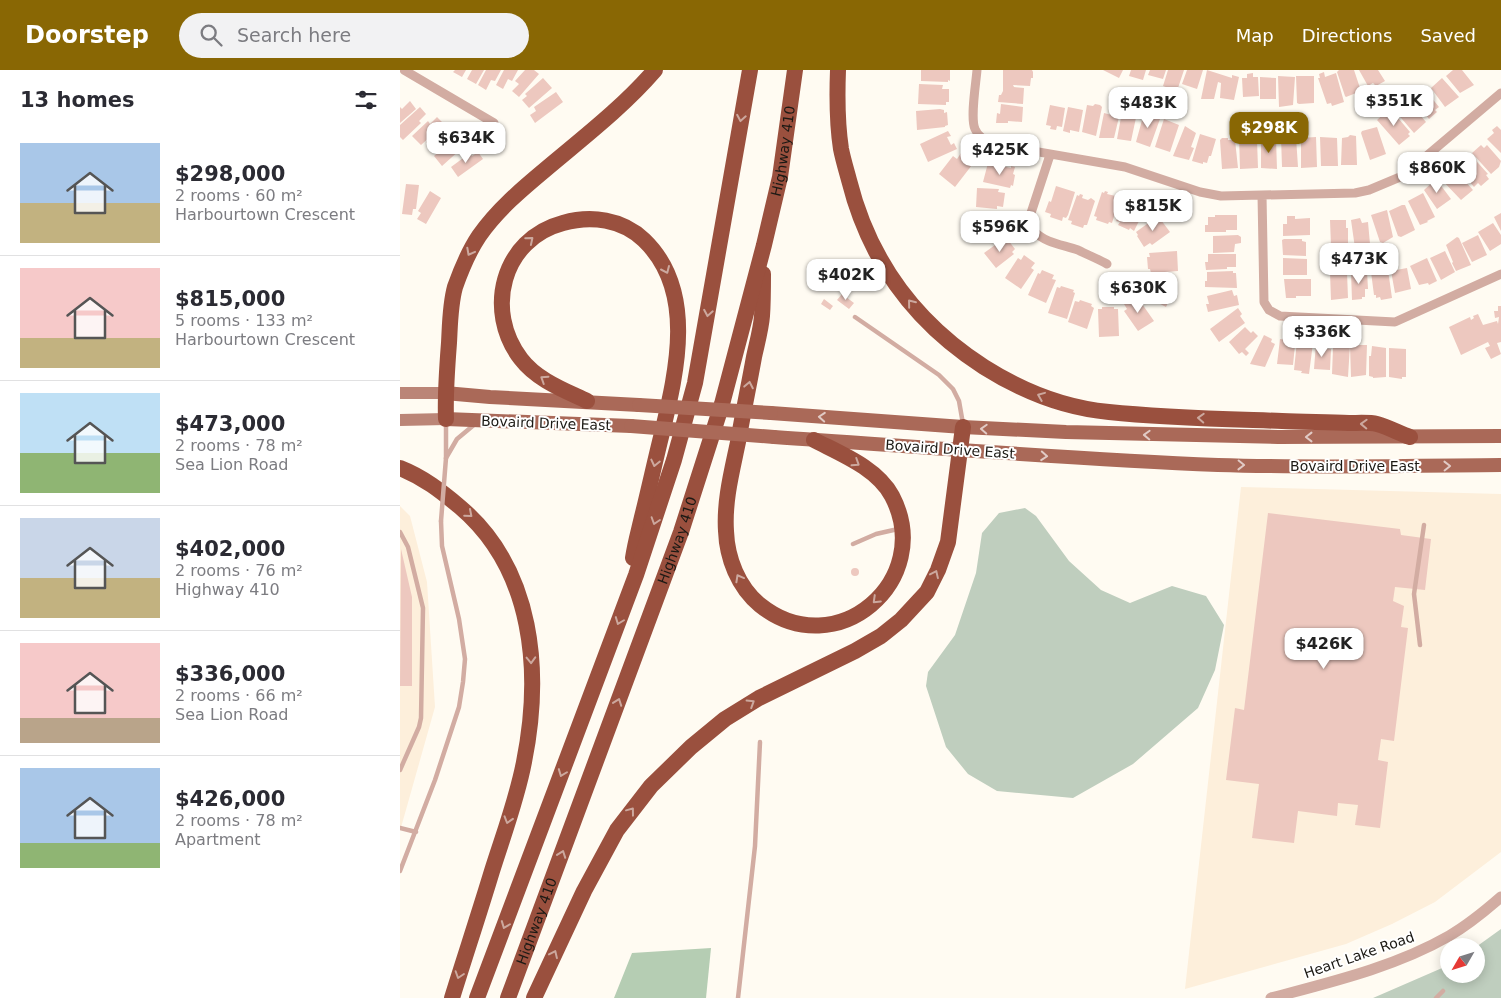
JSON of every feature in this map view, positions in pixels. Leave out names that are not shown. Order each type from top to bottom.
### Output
[{"type":"highway","points":[[446,419],[445,393],[450,319],[455,288],[466,258],[479,236],[497,214],[527,185],[638,90],[655,70]]},
{"type":"highway","name":"Highway 410","points":[[477,998],[636,576],[674,460],[695,383],[750,70]]},
{"type":"highway","name":"Highway 410","points":[[508,998],[681,532],[722,404],[780,178],[795,70]]},
{"type":"highway","points":[[838,70],[837,100],[841,150],[855,204],[877,255],[891,278],[923,318],[949,342],[990,370],[1017,386],[1058,402],[1082,408],[1109,412],[1205,418],[1376,424],[1410,437]]},
{"type":"highway","points":[[587,401],[539,376],[520,359],[508,338],[504,325],[501,295],[508,269],[514,256],[531,239],[542,231],[578,219],[594,219],[614,223],[631,230],[656,253],[665,268],[676,299],[678,337],[674,380],[633,556],[636,576]]},
{"type":"highway","points":[[764,245],[762,316],[727,495],[726,531],[728,550],[735,570],[745,589],[758,604],[784,620],[806,625],[822,626],[854,616],[870,606],[883,594],[891,582],[900,556],[903,535],[899,515],[892,496],[878,478],[855,461],[814,440]]},
{"type":"highway","points":[[534,998],[584,891],[617,830],[650,786],[691,747],[725,719],[759,698],[855,651],[881,636],[902,620],[926,592],[938,570],[948,542],[963,427]]},
{"type":"highway","points":[[400,468],[416,474],[443,493],[475,519],[495,545],[509,569],[517,589],[526,618],[531,649],[532,691],[530,726],[524,764],[511,812],[452,998]]},
{"type":"main road","name":"Bovaird Drive East","points":[[400,393],[445,393],[587,401],[963,427],[1178,436],[1501,436]]},
{"type":"main road","name":"Bovaird Drive East","points":[[400,420],[446,419],[631,426],[1071,458],[1220,465],[1501,465]]},
{"type":"street","points":[[404,70],[494,123]]},
{"type":"street","points":[[977,70],[973,122],[978,134],[984,140],[993,144],[1125,167],[1211,195],[1355,193],[1384,185],[1412,168],[1501,93]]},
{"type":"street","points":[[1050,154],[1031,213],[1030,221],[1033,228],[1037,234],[1045,239],[1078,250],[1107,264]]},
{"type":"street","points":[[1262,195],[1264,302],[1269,310],[1280,316],[1395,322],[1501,274]]},
{"type":"street","name":"Heart Lake Road","points":[[1271,998],[1364,971],[1420,950],[1460,929],[1501,897]]},
{"type":"lane","points":[[855,317],[939,375],[953,389],[959,401],[963,427]]},
{"type":"lane","points":[[400,871],[416,832],[456,716],[464,682],[465,659],[462,635],[442,546],[441,521],[446,458],[446,419]]},
{"type":"lane","points":[[446,458],[457,439],[480,421]]},
{"type":"lane","points":[[1420,645],[1414,594],[1424,525]]},
{"type":"lane","points":[[853,544],[876,534],[902,529]]},
{"type":"lane","points":[[400,532],[408,547],[423,608],[420,727],[400,770]]},
{"type":"lane","points":[[738,998],[755,846],[760,742]]},
{"type":"lane","points":[[400,828],[416,832]]},
{"type":"lane","points":[[1436,998],[1443,990]]},
{"type":"shaded area","points":[[1241,487],[1501,494],[1501,852],[1435,902],[1392,924],[1346,944],[1185,989]]},
{"type":"shaded area","points":[[400,506],[410,516],[427,582],[435,707],[400,831]]},
{"type":"green space","points":[[1025,508],[1036,516],[1069,561],[1101,590],[1130,603],[1172,586],[1206,596],[1224,625],[1215,670],[1198,708],[1133,764],[1073,798],[997,791],[968,774],[946,747],[926,686],[928,672],[955,635],[976,573],[982,533],[999,513]]},
{"type":"green space","points":[[1501,929],[1501,998],[1373,998],[1440,969],[1440,983],[1485,983],[1485,941]]},
{"type":"green space","points":[[711,948],[706,998],[614,998],[632,953]]},
{"type":"building","points":[[455,70],[466,70],[462,77],[453,72]]},
{"type":"building","points":[[472,70],[484,70],[476,84],[467,79]]},
{"type":"building","points":[[486,70],[501,70],[495,81],[491,80],[486,90],[478,85]]},
{"type":"building","points":[[504,70],[518,70],[512,81],[508,79],[503,89],[496,85]]},
{"type":"building","points":[[525,70],[534,70],[539,74],[519,97],[512,91],[519,84],[515,81]]},
{"type":"building","points":[[921,70],[950,70],[950,81],[921,81]]},
{"type":"building","points":[[1003,70],[1032,70],[1033,78],[1031,78],[1030,86],[1013,85],[1014,87],[1024,88],[1023,104],[998,102],[999,95],[1003,91]]},
{"type":"building","points":[[1103,70],[1123,70],[1119,78]]},
{"type":"building","points":[[1131,70],[1146,70],[1143,80],[1129,76]]},
{"type":"building","points":[[1150,70],[1166,70],[1163,79],[1148,75]]},
{"type":"building","points":[[1168,70],[1184,70],[1177,91],[1163,86]]},
{"type":"building","points":[[1187,70],[1203,70],[1197,89],[1182,84]]},
{"type":"building","points":[[1207,70],[1232,78],[1232,75],[1239,77],[1234,100],[1220,98],[1221,83],[1218,82],[1214,99],[1201,99]]},
{"type":"building","points":[[1339,70],[1354,70],[1361,91],[1346,97],[1337,72]]},
{"type":"building","points":[[1359,70],[1378,70],[1385,81],[1376,86],[1373,83],[1368,86]]},
{"type":"building","points":[[1453,70],[1462,70],[1474,85],[1460,93],[1446,76]]},
{"type":"building","points":[[1324,72],[1325,77],[1336,73],[1344,102],[1332,106],[1331,103],[1327,104],[1318,78],[1320,78],[1319,74]]},
{"type":"building","points":[[1253,73],[1253,77],[1258,77],[1259,96],[1243,97],[1242,78],[1247,78],[1247,74]]},
{"type":"building","points":[[1278,76],[1295,77],[1293,105],[1279,107]]},
{"type":"building","points":[[1296,76],[1314,76],[1314,103],[1297,103]]},
{"type":"building","points":[[1260,77],[1276,78],[1276,99],[1260,99]]},
{"type":"building","points":[[543,78],[552,88],[529,108],[522,100],[527,96],[525,94]]},
{"type":"building","points":[[1442,78],[1459,97],[1445,107],[1431,88]]},
{"type":"building","points":[[919,84],[943,85],[942,89],[949,89],[949,102],[946,102],[946,105],[918,104]]},
{"type":"building","points":[[1422,86],[1439,107],[1435,110],[1437,112],[1429,119],[1410,95]]},
{"type":"building","points":[[556,92],[563,102],[535,123],[530,115],[536,111],[534,107]]},
{"type":"building","points":[[1406,99],[1426,122],[1414,133],[1396,112],[1401,107],[1399,104]]},
{"type":"building","points":[[410,101],[416,109],[400,123],[400,107],[402,109]]},
{"type":"building","points":[[1001,104],[1023,107],[1022,122],[1008,121],[1008,123],[996,123],[997,113],[1000,114]]},
{"type":"building","points":[[1095,104],[1102,107],[1096,136],[1082,132],[1087,105],[1093,106]]},
{"type":"building","points":[[1050,105],[1065,108],[1062,127],[1057,126],[1056,130],[1050,129],[1051,126],[1046,125]]},
{"type":"building","points":[[420,107],[426,114],[419,121],[421,123],[403,140],[400,137],[400,125]]},
{"type":"building","points":[[1068,107],[1083,110],[1079,132],[1070,130],[1070,133],[1063,131]]},
{"type":"building","points":[[944,110],[944,113],[947,112],[948,125],[917,130],[916,111]]},
{"type":"building","points":[[1136,111],[1137,113],[1131,141],[1117,139],[1122,112],[1129,113]]},
{"type":"building","points":[[1387,111],[1390,114],[1393,112],[1410,132],[1408,134],[1410,136],[1399,145],[1377,120]]},
{"type":"building","points":[[1151,112],[1161,116],[1150,147],[1136,142],[1144,113],[1150,116]]},
{"type":"building","points":[[1104,113],[1119,117],[1114,138],[1099,138]]},
{"type":"building","points":[[437,117],[444,124],[421,145],[412,136],[428,121],[430,124]]},
{"type":"building","points":[[1164,119],[1179,125],[1170,152],[1155,147]]},
{"type":"building","points":[[451,125],[458,132],[435,152],[426,142],[444,126],[446,129]]},
{"type":"building","points":[[1185,126],[1196,133],[1191,147],[1194,148],[1189,160],[1173,156]]},
{"type":"building","points":[[1497,126],[1501,130],[1501,153],[1487,139],[1494,133],[1492,130]]},
{"type":"building","points":[[1377,127],[1386,154],[1370,160],[1361,133],[1362,131]]},
{"type":"building","points":[[948,131],[951,136],[947,137],[951,145],[954,143],[957,149],[928,162],[920,144]]},
{"type":"building","points":[[460,133],[466,140],[458,146],[461,149],[442,166],[434,156]]},
{"type":"building","points":[[1200,134],[1216,139],[1211,156],[1209,156],[1207,163],[1203,162],[1203,164],[1192,161]]},
{"type":"building","points":[[1350,135],[1356,136],[1357,165],[1341,165],[1342,138]]},
{"type":"building","points":[[1239,136],[1249,136],[1251,140],[1257,140],[1258,168],[1240,169]]},
{"type":"building","points":[[1281,137],[1296,137],[1298,167],[1282,167]]},
{"type":"building","points":[[1316,137],[1317,167],[1301,168],[1301,138]]},
{"type":"building","points":[[1320,137],[1337,138],[1338,166],[1321,166]]},
{"type":"building","points":[[1222,138],[1235,140],[1238,168],[1222,169],[1220,140]]},
{"type":"building","points":[[1269,138],[1276,139],[1277,169],[1261,168],[1261,141],[1268,140]]},
{"type":"building","points":[[1481,145],[1484,148],[1487,145],[1501,161],[1499,167],[1491,174],[1472,153]]},
{"type":"building","points":[[478,152],[483,159],[458,177],[451,167],[470,153],[472,156]]},
{"type":"building","points":[[961,153],[971,161],[969,163],[972,165],[955,187],[939,174],[953,156],[957,159]]},
{"type":"building","points":[[1467,154],[1470,154],[1488,174],[1486,175],[1489,179],[1481,186],[1478,183],[1474,187],[1455,165]]},
{"type":"building","points":[[988,163],[1011,168],[1011,166],[1015,167],[1013,186],[1011,185],[1010,188],[983,182]]},
{"type":"building","points":[[1454,169],[1473,190],[1461,200],[1440,178],[1449,170],[1451,172]]},
{"type":"building","points":[[1436,179],[1451,199],[1437,209],[1424,190]]},
{"type":"building","points":[[406,184],[419,185],[416,209],[413,209],[412,215],[402,214]]},
{"type":"building","points":[[1056,186],[1075,192],[1068,215],[1066,218],[1063,217],[1062,221],[1050,217],[1051,214],[1045,212],[1049,201],[1051,202]]},
{"type":"building","points":[[977,188],[999,189],[998,192],[1005,193],[1003,207],[997,206],[997,209],[976,207]]},
{"type":"building","points":[[430,191],[441,198],[426,224],[417,219],[421,213],[418,211]]},
{"type":"building","points":[[1105,191],[1108,192],[1107,194],[1120,197],[1112,223],[1109,222],[1108,224],[1096,220],[1097,217],[1094,216],[1102,192],[1104,193]]},
{"type":"building","points":[[1423,193],[1435,217],[1420,225],[1408,201]]},
{"type":"building","points":[[1080,194],[1083,195],[1082,198],[1088,200],[1091,198],[1095,201],[1087,225],[1084,225],[1083,228],[1071,224],[1072,221],[1068,220],[1077,195],[1079,196]]},
{"type":"building","points":[[1130,196],[1147,205],[1134,231],[1118,225],[1120,222],[1116,221]]},
{"type":"building","points":[[1405,205],[1415,230],[1401,237],[1398,236],[1389,211]]},
{"type":"building","points":[[1387,210],[1393,237],[1383,243],[1380,242],[1371,215]]},
{"type":"building","points":[[1501,213],[1501,231],[1494,217]]},
{"type":"building","points":[[997,215],[998,218],[1003,217],[1006,229],[1001,230],[1002,233],[979,239],[974,221]]},
{"type":"building","points":[[1215,215],[1237,215],[1237,230],[1205,232],[1205,225],[1208,225],[1208,217],[1215,217]]},
{"type":"building","points":[[1158,216],[1170,232],[1152,245],[1150,243],[1144,247],[1136,232]]},
{"type":"building","points":[[1287,216],[1295,216],[1295,219],[1310,218],[1310,235],[1283,236],[1283,224],[1287,224]]},
{"type":"building","points":[[1360,218],[1362,223],[1368,222],[1370,244],[1355,248],[1351,220]]},
{"type":"building","points":[[1330,220],[1346,220],[1348,245],[1331,246]]},
{"type":"building","points":[[1493,223],[1501,235],[1501,244],[1490,251],[1478,232]]},
{"type":"building","points":[[1238,235],[1241,237],[1241,243],[1235,244],[1234,252],[1213,253],[1213,236]]},
{"type":"building","points":[[1478,235],[1487,255],[1472,262],[1462,243]]},
{"type":"building","points":[[1457,237],[1471,265],[1456,271],[1446,245]]},
{"type":"building","points":[[1302,239],[1302,241],[1306,242],[1306,256],[1283,255],[1282,240]]},
{"type":"building","points":[[1002,240],[1005,243],[1008,240],[1015,249],[1012,252],[1014,254],[996,268],[984,253]]},
{"type":"building","points":[[1177,251],[1178,271],[1151,273],[1150,269],[1148,269],[1147,257],[1150,257],[1149,253]]},
{"type":"building","points":[[1445,251],[1455,272],[1441,280],[1430,258]]},
{"type":"building","points":[[1208,254],[1236,254],[1236,267],[1206,270],[1205,262],[1208,262]]},
{"type":"building","points":[[1024,255],[1035,263],[1031,268],[1034,270],[1021,289],[1005,278],[1018,258],[1021,260]]},
{"type":"building","points":[[1283,258],[1307,259],[1307,275],[1283,275]]},
{"type":"building","points":[[1427,258],[1437,281],[1429,285],[1428,283],[1419,285],[1410,266]]},
{"type":"building","points":[[1407,268],[1411,289],[1395,293],[1391,271]]},
{"type":"building","points":[[1042,270],[1054,275],[1052,279],[1056,280],[1046,303],[1028,295],[1038,273],[1040,274]]},
{"type":"building","points":[[1340,270],[1347,272],[1348,298],[1331,300],[1330,272]]},
{"type":"building","points":[[1388,270],[1392,298],[1381,300],[1380,297],[1376,298],[1376,295],[1374,295],[1371,272]]},
{"type":"building","points":[[1233,271],[1233,273],[1236,273],[1237,288],[1205,287],[1207,272]]},
{"type":"building","points":[[1367,271],[1368,289],[1365,289],[1365,297],[1352,300],[1351,272]]},
{"type":"building","points":[[1150,276],[1175,288],[1166,307],[1141,294],[1142,292],[1140,291],[1146,279],[1148,280]]},
{"type":"building","points":[[1284,279],[1311,279],[1311,296],[1286,298]]},
{"type":"building","points":[[1061,286],[1074,290],[1073,292],[1075,293],[1067,319],[1048,313],[1057,287],[1060,288]]},
{"type":"building","points":[[1232,290],[1234,296],[1237,295],[1239,305],[1208,312],[1207,296]]},
{"type":"building","points":[[842,294],[854,303],[849,309],[837,300]]},
{"type":"building","points":[[1134,297],[1138,302],[1140,301],[1154,321],[1138,331],[1124,311],[1127,309],[1124,304]]},
{"type":"building","points":[[824,299],[833,306],[830,310],[821,304]]},
{"type":"building","points":[[1080,300],[1092,304],[1091,306],[1094,308],[1087,329],[1068,322],[1075,301],[1079,302]]},
{"type":"building","points":[[1498,306],[1501,306],[1501,342],[1497,343],[1501,354],[1491,359],[1485,348],[1490,346],[1488,342],[1461,355],[1449,327],[1470,317],[1471,320],[1474,318],[1473,316],[1478,314],[1483,325],[1497,321],[1498,324],[1499,317],[1495,318],[1494,311],[1498,311]]},
{"type":"building","points":[[1102,307],[1118,309],[1119,336],[1099,337],[1098,309],[1102,309]]},
{"type":"building","points":[[1238,308],[1242,314],[1240,316],[1245,323],[1219,342],[1210,329]]},
{"type":"building","points":[[1245,327],[1251,333],[1253,331],[1258,336],[1245,349],[1249,353],[1246,356],[1242,352],[1239,354],[1229,342]]},
{"type":"building","points":[[1264,335],[1272,339],[1271,342],[1275,344],[1265,367],[1250,364]]},
{"type":"building","points":[[1280,339],[1287,340],[1287,343],[1295,345],[1293,365],[1277,364]]},
{"type":"building","points":[[1297,341],[1313,343],[1309,374],[1294,370]]},
{"type":"building","points":[[1316,343],[1323,343],[1323,348],[1331,349],[1330,370],[1314,369]]},
{"type":"building","points":[[1344,345],[1350,345],[1348,377],[1332,374],[1333,348],[1344,347]]},
{"type":"building","points":[[1367,345],[1366,375],[1351,377],[1350,346]]},
{"type":"building","points":[[1372,346],[1386,348],[1386,377],[1373,378],[1369,376],[1369,356],[1371,356]]},
{"type":"building","points":[[1389,348],[1406,349],[1406,377],[1402,377],[1402,379],[1389,377]]},
{"type":"building","points":[[1268,513],[1400,529],[1401,535],[1431,539],[1425,590],[1395,587],[1393,601],[1404,606],[1401,627],[1408,628],[1394,741],[1381,739],[1378,760],[1388,762],[1380,828],[1355,825],[1358,805],[1338,803],[1337,816],[1298,811],[1294,843],[1252,838],[1259,784],[1226,780],[1235,708],[1244,710]]},
{"type":"building","points":[[401,549],[412,597],[412,686],[400,686]]},
{"type":"building","points":[[855,568],[859,572],[855,576],[851,572]]}]
